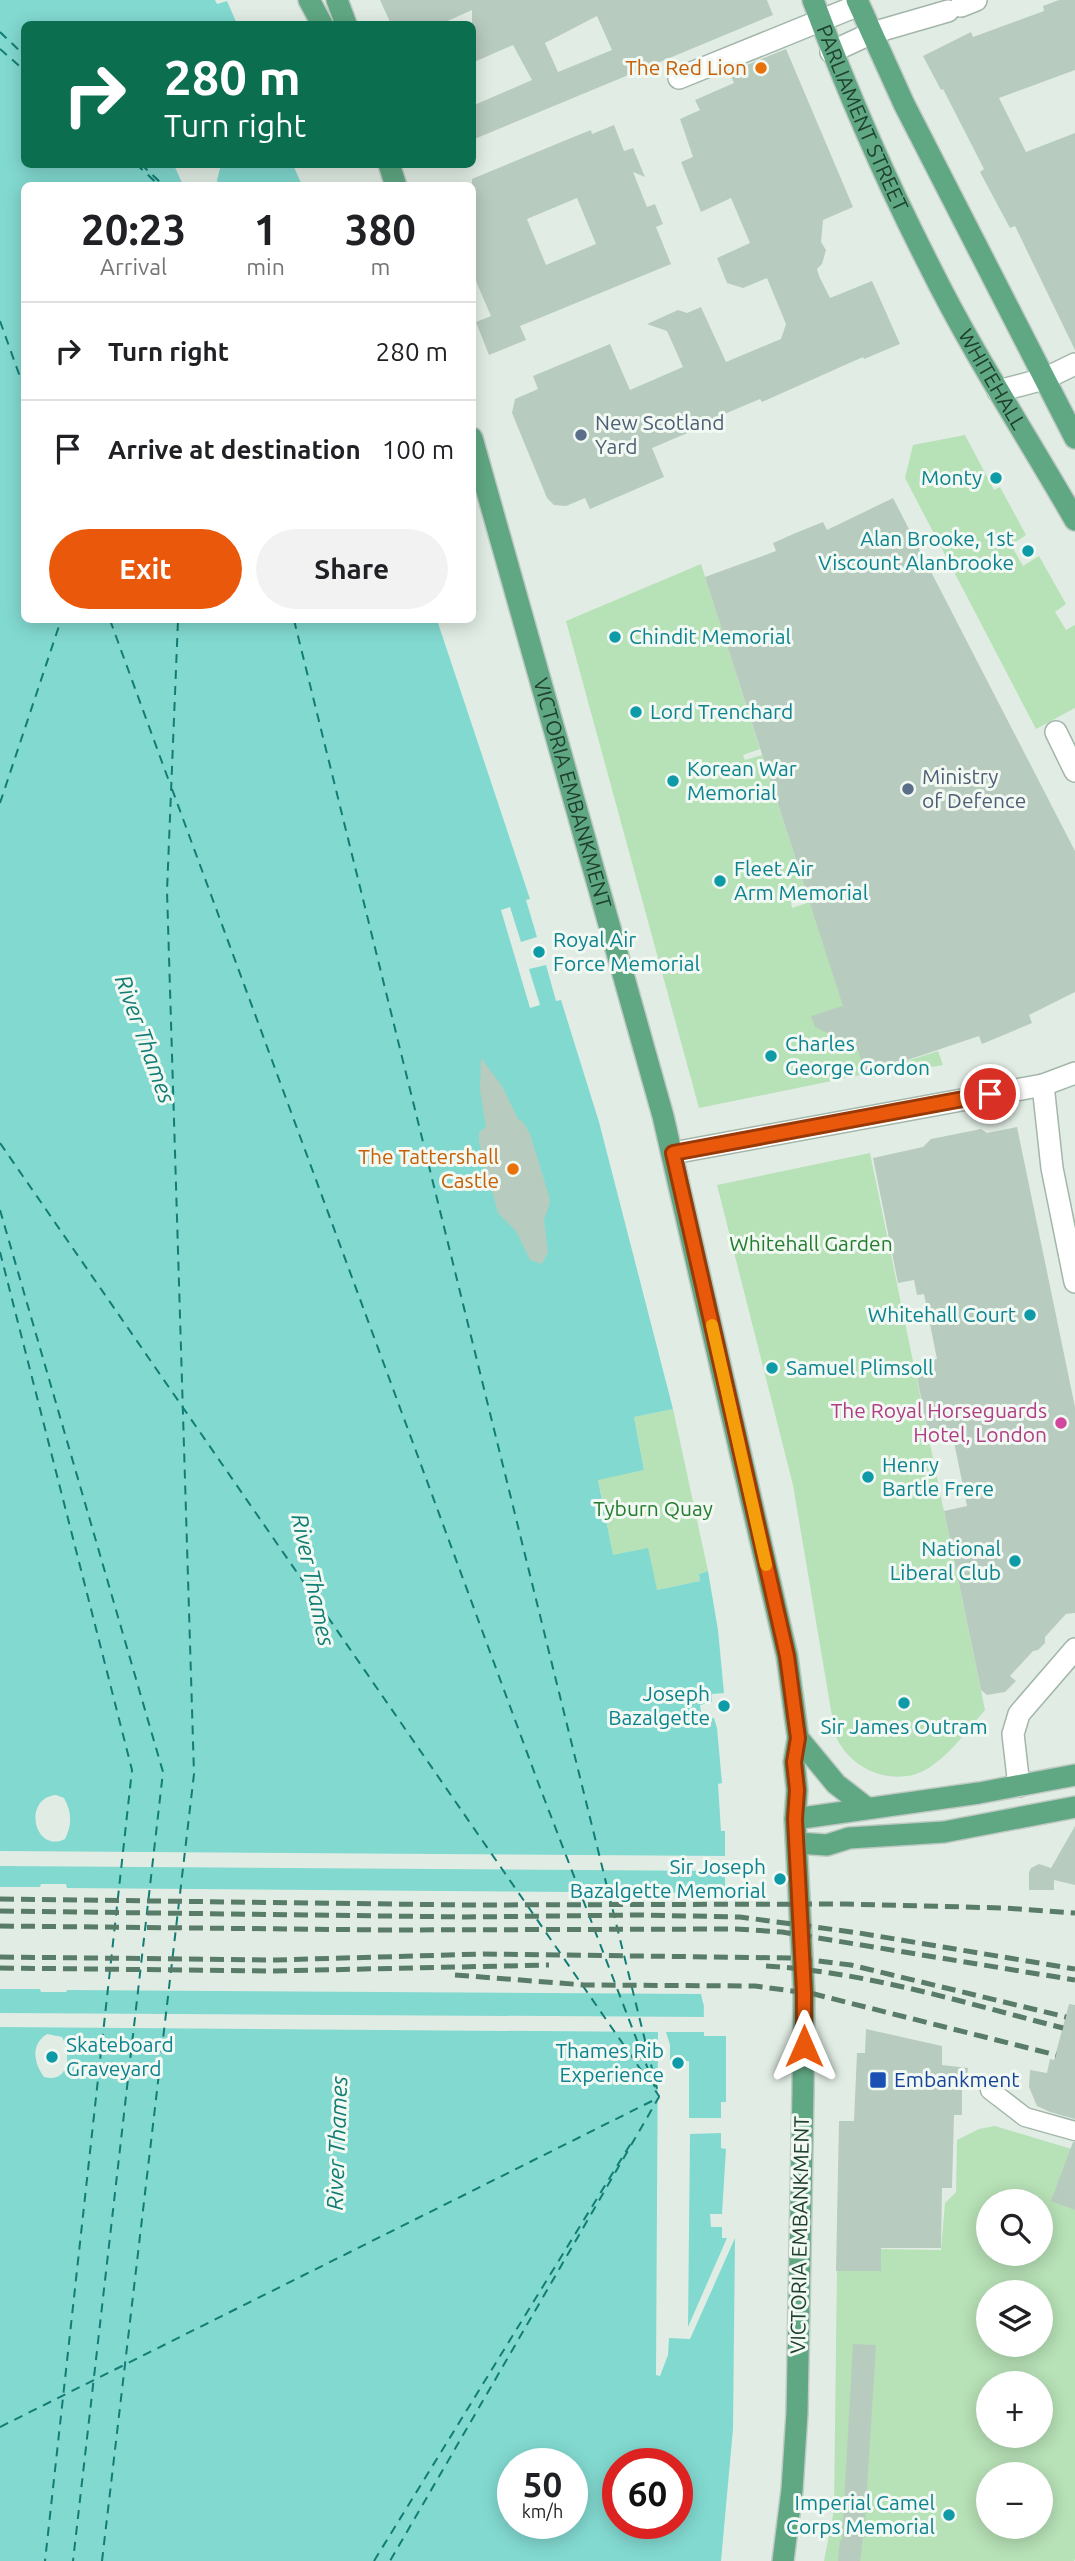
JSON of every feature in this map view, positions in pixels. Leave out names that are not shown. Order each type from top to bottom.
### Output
[{"type":"main road","points":[[309,0],[320,21]]},
{"type":"main road","points":[[337,0],[345,21]]},
{"type":"main road","name":"PARLIAMENT STREET","points":[[858,2],[891,77],[958,212]]},
{"type":"main road","name":"PARLIAMENT STREET","points":[[816,10],[831,52],[914,236]]},
{"type":"main road","name":"WHITEHALL","points":[[958,212],[1075,438]]},
{"type":"main road","name":"WHITEHALL","points":[[914,236],[999,391],[1075,520]]},
{"type":"main road","name":"VICTORIA EMBANKMENT","points":[[476,453],[673,1153],[787,1656],[798,1738],[794,1762],[797,1790],[795,1819],[804,2022],[797,2413],[783,2561]]},
{"type":"main road","points":[[798,1738],[836,1784],[867,1808]]},
{"type":"main road","points":[[795,1819],[1019,1786],[1075,1775]]},
{"type":"main road","points":[[1010,1820],[1019,1786]]},
{"type":"main road","points":[[797,1843],[827,1844],[849,1838],[944,1832],[1075,1807]]},
{"type":"street","points":[[679,78],[816,10],[858,2]]},
{"type":"street","points":[[831,52],[873,33],[962,6]]},
{"type":"street","points":[[999,391],[1044,379],[1075,364]]},
{"type":"street","points":[[1056,732],[1075,771]]},
{"type":"street","points":[[673,1153],[1043,1085],[1075,1073]]},
{"type":"street","points":[[1043,1085],[1052,1168],[1075,1282]]},
{"type":"street","points":[[1019,1786],[1013,1734],[1019,1714],[1075,1649]]},
{"type":"street","points":[[990,2090],[1025,2117],[1075,2131]]},
{"type":"green space","points":[[965,435],[994,490],[1000,487],[1026,535],[1011,545],[1023,566],[1039,556],[1066,604],[1055,612],[1066,630],[1075,625],[1075,708],[1036,729],[905,478],[913,445]]},
{"type":"green space","points":[[701,564],[760,749],[743,755],[745,760],[762,755],[808,897],[791,903],[792,908],[810,902],[867,1074],[938,1051],[943,1065],[867,1078],[866,1074],[699,1108],[566,621]]},
{"type":"green space","name":"Whitehall Garden","points":[[870,1153],[985,1710],[954,1746],[933,1765],[920,1773],[905,1776],[876,1773],[863,1767],[851,1758],[835,1734],[793,1485],[717,1185]]},
{"type":"green space","name":"Tyburn Quay","points":[[673,1409],[708,1571],[699,1574],[700,1581],[657,1590],[613,1556],[598,1479],[644,1470],[634,1417]]},
{"type":"green space","points":[[995,2126],[1075,2150],[1075,2559],[824,2561],[834,2510],[838,2186],[874,2249],[941,2250],[945,2203],[956,2192],[957,2140],[979,2129]]},
{"type":"water","name":"River Thames","points":[[0,0],[215,0],[217,4],[227,1],[236,21],[21,21],[21,168],[294,168],[301,182],[21,182],[21,623],[438,623],[530,899],[526,900],[537,937],[521,942],[510,907],[501,910],[530,1008],[540,1005],[529,969],[546,965],[556,1001],[561,1000],[599,1122],[673,1409],[634,1417],[644,1470],[598,1480],[613,1555],[648,1548],[657,1590],[700,1581],[699,1574],[708,1571],[718,1630],[724,1693],[712,1694],[712,1702],[700,1705],[702,1719],[714,1718],[717,1728],[722,1783],[718,1784],[721,1831],[725,1831],[725,1887],[703,1887],[704,2036],[726,2036],[726,2102],[721,2102],[721,2148],[726,2149],[722,2214],[710,2214],[711,2227],[722,2227],[722,2238],[735,2238],[733,2429],[721,2561],[0,2561]],"holes":[[[56,1795],[64,1798],[69,1808],[69,1829],[65,1839],[54,1842],[46,1839],[40,1832],[36,1824],[36,1814],[45,1798]],[[47,2034],[62,2037],[67,2051],[66,2066],[59,2076],[44,2077],[36,2060],[38,2043]]]},
{"type":"pier","points":[[175,168],[220,168],[218,182],[182,182]]},
{"type":"pier","points":[[0,1851],[729,1856],[729,1871],[0,1866]]},
{"type":"pier","points":[[41,1884],[66,1884],[67,1888],[702,1893],[703,1887],[729,1887],[726,1890],[706,1890],[707,2007],[701,1994],[41,1992],[40,1989],[0,1989],[0,1887],[40,1887]]},
{"type":"pier","points":[[0,2013],[707,2017],[707,2032],[666,2032],[670,2045],[670,2061],[689,2061],[689,2118],[722,2118],[722,2133],[690,2134],[688,2327],[727,2238],[735,2238],[690,2339],[669,2338],[668,2355],[660,2376],[656,2375],[658,2032],[0,2027]]},
{"type":"building","points":[[380,0],[767,0],[773,15],[476,138],[476,104],[532,80],[513,45],[476,61],[476,21],[472,21],[472,10],[448,21],[390,21]],"holes":[[[597,16],[612,50],[558,72],[545,43]]]},
{"type":"building","points":[[1059,0],[1075,0],[1075,70],[999,98],[1026,152],[1075,133],[1075,350],[1015,226],[1010,228],[980,172],[984,169],[923,56],[971,32],[973,37],[1044,11],[1043,6]]},
{"type":"building","points":[[786,49],[853,207],[823,220],[821,242],[826,250],[822,264],[817,269],[819,276],[830,298],[872,281],[900,344],[864,359],[863,357],[762,402],[760,399],[652,448],[664,477],[590,509],[585,498],[566,506],[554,505],[547,498],[512,413],[515,399],[538,389],[533,376],[610,344],[630,390],[683,367],[667,331],[647,324],[678,310],[687,313],[701,307],[726,362],[781,339],[786,324],[767,278],[743,288],[727,283],[717,258],[750,243],[731,198],[701,212],[681,162],[693,157],[680,119],[700,110],[695,100],[734,83],[729,72]]},
{"type":"building","points":[[614,125],[624,151],[633,148],[645,177],[633,172],[647,207],[655,204],[663,224],[656,227],[671,264],[520,326],[526,340],[489,355],[476,322],[491,316],[476,281],[476,182],[472,182],[472,179],[591,130],[592,134]],"holes":[[[577,198],[596,244],[546,265],[527,219]]]},
{"type":"building","name":"Ministry of Defence","points":[[893,498],[1075,851],[1075,992],[1029,1015],[1032,1023],[982,1044],[979,1036],[866,1074],[857,1048],[837,1048],[829,1034],[815,1027],[811,1016],[843,1006],[705,577],[776,551],[773,543],[798,532],[823,522],[827,530]]},
{"type":"building","name":"The Tattershall Castle","points":[[481,1058],[502,1086],[518,1119],[530,1134],[549,1196],[550,1202],[544,1220],[548,1252],[542,1264],[530,1260],[516,1231],[498,1213],[479,1142],[479,1132],[486,1127],[480,1090]]},
{"type":"building","name":"Whitehall Court","points":[[1017,1127],[1075,1407],[1075,1613],[1066,1614],[1045,1637],[1045,1643],[1033,1651],[1010,1676],[1016,1681],[1005,1692],[987,1695],[981,1690],[944,1511],[967,1506],[953,1437],[930,1442],[914,1363],[937,1359],[924,1294],[917,1295],[914,1280],[898,1283],[873,1158],[923,1147],[931,1139],[981,1129],[987,1133]]},
{"type":"building","points":[[1075,1826],[1075,1885],[1054,1880],[1054,1890],[1029,1890],[1031,1868],[1039,1864],[1051,1868]]},
{"type":"building","points":[[1069,2004],[1075,2005],[1075,2119],[1037,2106],[1029,2087],[1030,2070],[1047,2073],[1050,2059],[1054,2060]]},
{"type":"building","points":[[866,2029],[942,2046],[942,2065],[968,2068],[966,2085],[962,2085],[962,2115],[954,2115],[952,2188],[942,2188],[941,2248],[881,2248],[881,2271],[836,2271],[839,2121],[854,2121],[857,2053],[865,2053]]},
{"type":"building","points":[[1075,2142],[1075,2210],[1053,2202],[1053,2196]]},
{"type":"building","points":[[853,2344],[876,2345],[865,2519],[860,2561],[838,2561],[842,2540]]},
{"type":"ferry route","points":[[0,32],[21,52]]},
{"type":"ferry route","points":[[0,49],[21,67]]},
{"type":"ferry route","points":[[140,168],[156,182]]},
{"type":"ferry route","points":[[145,168],[160,182]]},
{"type":"ferry route","points":[[0,321],[21,380]]},
{"type":"ferry route","points":[[0,803],[60,623]]},
{"type":"ferry route","points":[[111,623],[170,784]]},
{"type":"ferry route","points":[[102,2561],[194,1774],[167,891],[178,623]]},
{"type":"ferry route","points":[[295,623],[659,2097],[390,2561]]},
{"type":"ferry route","points":[[172,789],[539,1785],[656,2090]]},
{"type":"ferry route","points":[[0,1143],[659,2096]]},
{"type":"ferry route","points":[[0,1210],[163,1772],[73,2561]]},
{"type":"ferry route","points":[[0,1252],[132,1770],[45,2561]]},
{"type":"ferry route","points":[[0,2427],[658,2098]]},
{"type":"ferry route","points":[[374,2561],[633,2140]]},
{"type":"railway","points":[[0,1899],[466,1905],[845,1904],[1004,1908],[1075,1913]]},
{"type":"railway","points":[[0,1911],[465,1917],[740,1917],[859,1933],[1075,1969]]},
{"type":"railway","points":[[0,1926],[389,1930],[736,1929],[782,1932],[1075,1980]]},
{"type":"railway","points":[[0,1957],[275,1960],[483,1954],[793,1958],[851,1965],[1066,2017]]},
{"type":"railway","points":[[0,1968],[273,1971],[549,1965]]},
{"type":"railway","points":[[766,1966],[804,1969],[879,1982],[1063,2028]]},
{"type":"railway","points":[[455,1975],[585,1985],[755,1986],[814,1994],[1056,2055]]},
{"type":"slow traffic","points":[[712,1325],[766,1565]]},
{"type":"place","name":"The Red Lion","points":[[761,68]]},
{"type":"place","name":"New Scotland Yard","points":[[581,435]]},
{"type":"place","name":"Monty","points":[[996,478]]},
{"type":"place","name":"Alan Brooke, 1st Viscount Alanbrooke","points":[[1028,551]]},
{"type":"place","name":"Chindit Memorial","points":[[615,637]]},
{"type":"place","name":"Lord Trenchard","points":[[636,712]]},
{"type":"place","name":"Korean War Memorial","points":[[673,781]]},
{"type":"place","name":"Ministry of Defence","points":[[908,789]]},
{"type":"place","name":"Fleet Air Arm Memorial","points":[[720,881]]},
{"type":"place","name":"Royal Air Force Memorial","points":[[539,952]]},
{"type":"place","name":"Charles George Gordon","points":[[771,1056]]},
{"type":"place","name":"The Tattershall Castle","points":[[513,1169]]},
{"type":"place","name":"Whitehall Court","points":[[1030,1315]]},
{"type":"place","name":"Samuel Plimsoll","points":[[772,1368]]},
{"type":"place","name":"The Royal Horseguards Hotel, London","points":[[1061,1423]]},
{"type":"place","name":"Henry Bartle Frere","points":[[868,1477]]},
{"type":"place","name":"National Liberal Club","points":[[1015,1561]]},
{"type":"place","name":"Sir James Outram","points":[[904,1703]]},
{"type":"place","name":"Joseph Bazalgette","points":[[724,1706]]},
{"type":"place","name":"Sir Joseph Bazalgette Memorial","points":[[780,1879]]},
{"type":"place","name":"Skateboard Graveyard","points":[[52,2057]]},
{"type":"place","name":"Thames Rib Experience","points":[[678,2063]]},
{"type":"place","name":"Embankment","points":[[878,2080]]},
{"type":"place","name":"Imperial Camel Corps Memorial","points":[[949,2515]]},
{"type":"route","points":[[804,2046],[799,1862],[795,1819],[797,1790],[794,1762],[798,1738],[787,1656],[673,1153],[990,1094]]}]
